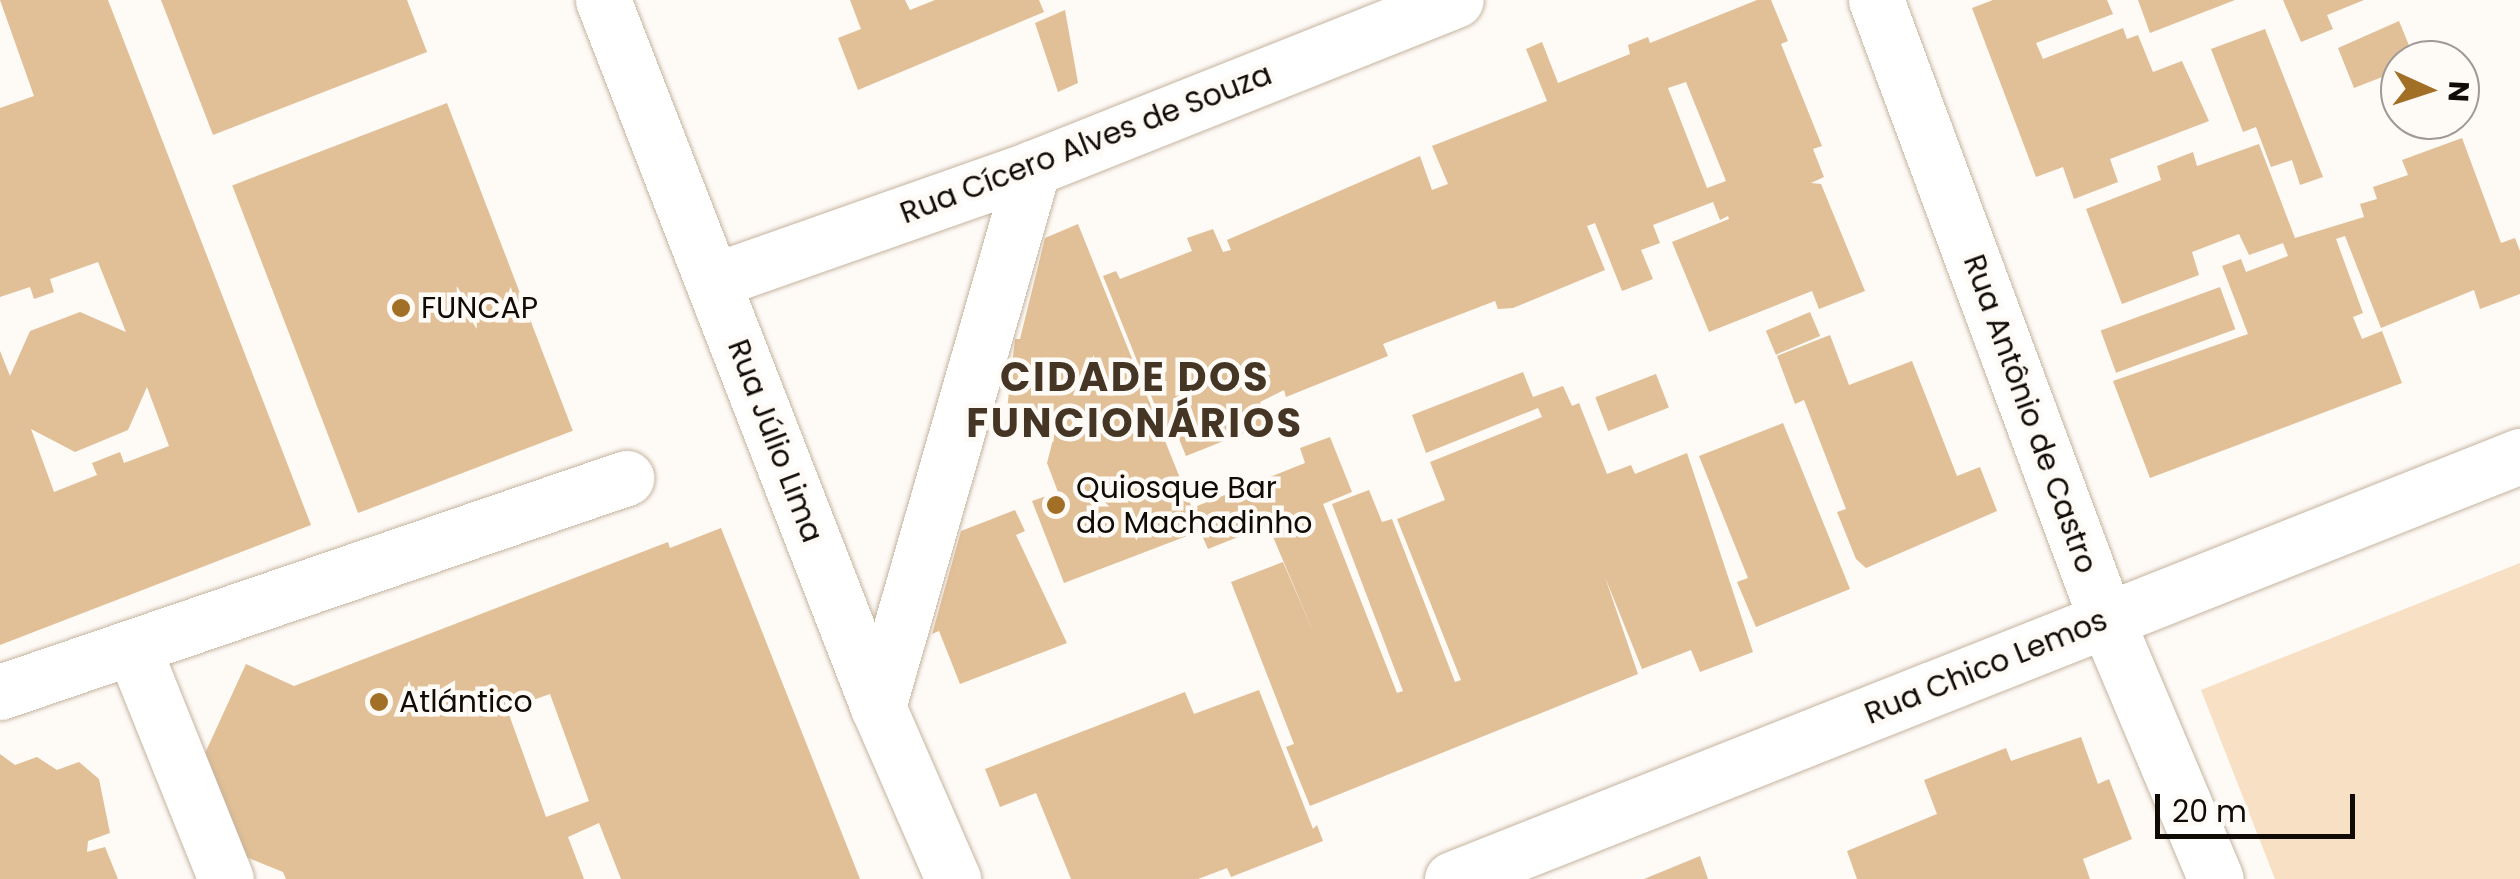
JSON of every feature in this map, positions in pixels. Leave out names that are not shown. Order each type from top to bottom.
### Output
[{"type":"street","name":"Rua Júlio Lima","points":[[604,0],[878,707],[954,879]]},
{"type":"street","name":"Rua Cícero Alves de Souza","points":[[713,281],[1033,168],[1456,0]]},
{"type":"street","name":"Rua Antônio de Castro","points":[[1876,0],[2106,619],[2216,879]]},
{"type":"street","points":[[878,707],[1033,168]]},
{"type":"street","name":"Rua Chico Lemos","points":[[1452,879],[2520,456]]},
{"type":"street","points":[[0,692],[626,478]]},
{"type":"street","points":[[134,648],[226,879]]},
{"type":"shaded area","points":[[2520,563],[2520,879],[2275,879],[2201,690]]},
{"type":"building","points":[[0,0],[108,0],[311,525],[0,645],[0,351],[10,376],[30,331],[80,312],[126,332],[98,262],[50,279],[54,292],[34,299],[30,287],[0,297],[0,108],[34,96]],"holes":[[[147,387],[169,446],[124,463],[120,452],[92,463],[97,475],[54,492],[31,429],[75,452],[128,430]]]},
{"type":"building","points":[[161,0],[407,0],[427,52],[213,135]]},
{"type":"building","points":[[850,0],[905,0],[910,10],[935,0],[1039,0],[1044,12],[858,90],[838,38],[861,29]]},
{"type":"building","points":[[1757,0],[1771,0],[1788,41],[1781,44],[1822,146],[1813,149],[1824,177],[1811,183],[1821,184],[1865,291],[1819,309],[1812,291],[1709,332],[1672,242],[1729,219],[1728,216],[1720,220],[1713,202],[1653,225],[1660,243],[1641,250],[1653,279],[1622,291],[1595,223],[1587,226],[1605,270],[1513,308],[1498,309],[1495,301],[1383,344],[1388,356],[1286,397],[1284,390],[1260,402],[1269,423],[1186,456],[1177,434],[1168,438],[1103,276],[1116,271],[1120,279],[1192,251],[1187,238],[1213,229],[1223,252],[1231,250],[1227,240],[1420,156],[1432,190],[1448,184],[1432,146],[1547,101],[1526,49],[1542,42],[1558,83],[1630,54],[1628,45],[1648,37],[1650,43]],"holes":[[[1686,82],[1726,181],[1707,188],[1668,88]]]},
{"type":"building","points":[[1993,0],[2107,0],[2113,14],[2036,43],[2043,59],[2123,28],[2127,39],[2138,35],[2153,72],[2182,61],[2209,121],[2110,159],[2118,182],[2074,199],[2063,167],[2036,177],[1972,8]]},
{"type":"building","points":[[2138,0],[2235,0],[2150,33]]},
{"type":"building","points":[[2283,0],[2364,0],[2327,15],[2333,29],[2301,42]]},
{"type":"building","points":[[1065,10],[1078,83],[1058,92],[1035,23]]},
{"type":"building","points":[[2399,21],[2407,40],[2380,40],[2380,78],[2354,88],[2338,48]]},
{"type":"building","points":[[2265,29],[2323,177],[2300,185],[2292,160],[2271,167],[2256,127],[2243,132],[2211,49]]},
{"type":"building","name":"FUNCAP","points":[[447,103],[573,431],[358,513],[232,185]]},
{"type":"building","points":[[2463,140],[2501,243],[2515,238],[2520,251],[2520,294],[2480,309],[2474,290],[2381,328],[2345,236],[2336,239],[2363,313],[2353,317],[2362,339],[2382,331],[2402,383],[2150,478],[2113,381],[2248,334],[2222,266],[2241,259],[2246,272],[2288,256],[2283,243],[2249,255],[2239,234],[2192,252],[2199,275],[2122,304],[2086,209],[2161,180],[2157,166],[2193,152],[2197,166],[2259,144],[2295,238],[2364,217],[2360,204],[2377,199],[2373,187],[2408,175],[2402,160]]},
{"type":"building","points":[[1078,224],[1192,508],[1305,463],[1300,448],[1330,437],[1352,492],[1323,504],[1397,693],[1403,691],[1332,504],[1369,490],[1382,522],[1392,519],[1455,682],[1461,680],[1397,519],[1445,500],[1430,462],[1542,417],[1538,408],[1426,453],[1412,415],[1523,372],[1533,397],[1563,386],[1572,406],[1579,403],[1607,474],[1631,465],[1635,474],[1687,453],[1753,652],[1700,672],[1691,650],[1642,669],[1605,577],[1638,674],[1310,806],[1286,747],[1294,744],[1231,582],[1283,562],[1316,638],[1268,525],[1208,549],[1200,531],[1064,583],[1032,501],[1058,492],[1047,463],[1055,432],[1005,427],[1015,339],[1020,339],[1045,238]]},
{"type":"building","points":[[2220,287],[2235,329],[2116,373],[2101,330]]},
{"type":"building","points":[[1810,312],[1820,336],[1776,355],[1766,331]]},
{"type":"building","points":[[1830,335],[1849,385],[1912,361],[1957,476],[1980,467],[1997,511],[1866,568],[1856,559],[1837,512],[1846,509],[1804,400],[1795,404],[1777,356]]},
{"type":"building","points":[[1656,374],[1669,408],[1608,431],[1595,397]]},
{"type":"building","points":[[1783,423],[1850,589],[1756,627],[1737,582],[1748,578],[1699,456]]},
{"type":"building","points":[[1015,510],[1025,531],[1016,535],[1067,643],[960,684],[939,631],[932,634],[961,531]]},
{"type":"building","name":"Atlántico","points":[[721,528],[860,879],[621,879],[599,823],[568,837],[584,879],[286,879],[283,872],[221,847],[195,775],[246,664],[294,686],[668,542],[670,548]],"holes":[[[550,694],[589,801],[546,817],[507,709]]]},
{"type":"building","points":[[1259,690],[1313,829],[1317,825],[1323,841],[1231,877],[1227,868],[1198,879],[1071,879],[1036,793],[1000,807],[985,769],[1185,692],[1194,714]]},
{"type":"building","points":[[2081,737],[2098,784],[2109,779],[2132,839],[2083,859],[2090,879],[1857,879],[1847,851],[1937,814],[1924,780],[2006,748],[2011,761]]},
{"type":"building","points":[[0,754],[15,765],[37,757],[57,770],[79,762],[99,779],[110,833],[88,841],[87,852],[105,847],[118,879],[0,879]]},
{"type":"building","points":[[1700,856],[1708,879],[1644,879]]},
{"type":"place","name":"FUNCAP","points":[[401,308]]},
{"type":"place","name":"Quiosque Bar do Machadinho","points":[[1056,505]]},
{"type":"place","name":"Atlántico","points":[[379,702]]},
{"type":"district","name":"CIDADE DOS FUNCIONÁRIOS","points":[[1135,400]]}]
